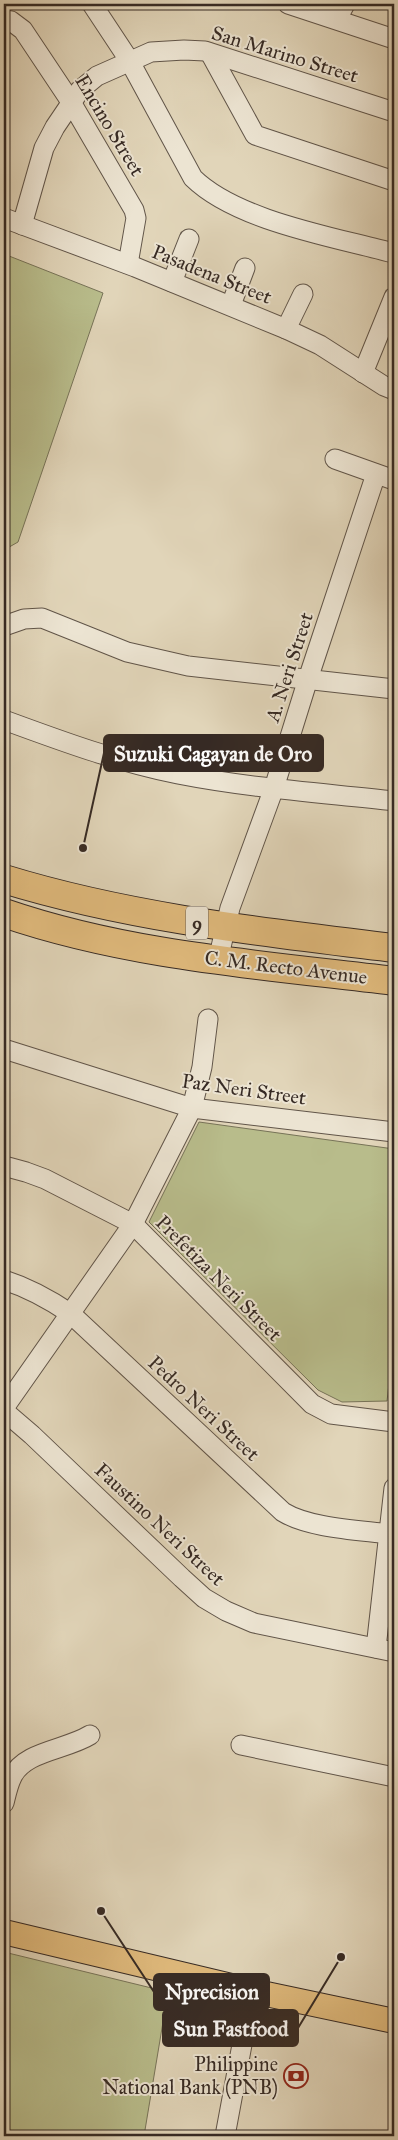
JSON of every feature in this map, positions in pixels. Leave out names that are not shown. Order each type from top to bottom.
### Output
[{"type":"highway","name":"C. M. Recto Avenue","points":[[4,878],[37,889],[117,908],[225,928],[394,948]]},
{"type":"highway","name":"C. M. Recto Avenue","points":[[4,913],[107,941],[218,960],[394,981]]},
{"type":"main road","points":[[4,1932],[252,1992],[394,2021]]},
{"type":"street","points":[[92,4],[129,60],[194,178],[204,188],[226,202],[262,216],[394,256]]},
{"type":"street","points":[[288,4],[341,12],[394,39]]},
{"type":"street","name":"Encino Street","points":[[8,21],[23,30],[71,102],[134,210],[136,218],[128,264]]},
{"type":"street","name":"San Marino Street","points":[[22,225],[44,148],[52,131],[71,102],[80,90],[97,76],[129,60],[151,52],[198,50],[394,112]]},
{"type":"street","points":[[210,53],[255,135],[394,181]]},
{"type":"street","name":"Pasadena Street","points":[[4,218],[128,264],[286,329],[320,345],[363,373],[394,390]]},
{"type":"street","points":[[172,282],[189,239]]},
{"type":"street","points":[[231,305],[245,268]]},
{"type":"street","points":[[286,329],[303,294]]},
{"type":"street","points":[[363,373],[390,318],[394,297]]},
{"type":"street","points":[[335,459],[394,480]]},
{"type":"street","name":"A. Neri Street","points":[[218,960],[230,908],[274,788],[376,474]]},
{"type":"street","points":[[4,626],[24,619],[42,618],[144,657],[188,666],[394,689]]},
{"type":"street","points":[[4,720],[86,750],[180,774],[274,788],[394,801]]},
{"type":"street","points":[[4,1410],[134,1224],[192,1108],[202,1067],[208,1019]]},
{"type":"street","name":"Paz Neri Street","points":[[4,1049],[192,1108],[394,1132]]},
{"type":"street","name":"Prefetiza Neri Street","points":[[4,1166],[45,1179],[134,1224],[312,1404],[331,1414],[394,1422]]},
{"type":"street","name":"Pedro Neri Street","points":[[4,1280],[47,1297],[71,1314],[283,1512],[295,1520],[389,1534]]},
{"type":"street","name":"Faustino Neri Street","points":[[4,1410],[204,1598],[226,1612],[254,1623],[394,1652]]},
{"type":"street","points":[[376,1648],[394,1488]]},
{"type":"street","points":[[4,1803],[12,1776],[21,1765],[34,1756],[78,1742],[90,1735]]},
{"type":"street","points":[[241,1745],[394,1777]]},
{"type":"street","points":[[225,2136],[252,1992]]},
{"type":"green space","points":[[4,254],[103,293],[18,542],[4,550]]},
{"type":"green space","points":[[199,1122],[394,1149],[394,1340],[387,1401],[342,1402],[318,1390],[149,1222]]},
{"type":"green space","points":[[4,1952],[168,1992],[144,2136],[4,2136]]},
{"type":"place","name":"Suzuki Cagayan de Oro","points":[[83,848]]},
{"type":"place","name":"Nprecision","points":[[101,1911]]},
{"type":"place","name":"Sun Fastfood","points":[[341,1957]]},
{"type":"place","name":"Philippine National Bank (PNB)","points":[[296,2076]]}]
